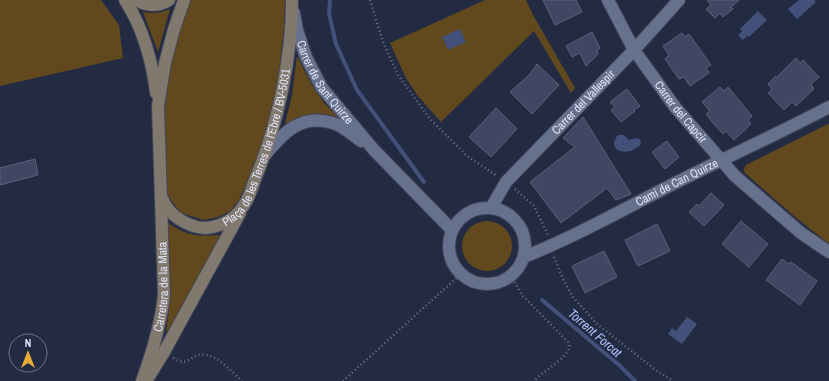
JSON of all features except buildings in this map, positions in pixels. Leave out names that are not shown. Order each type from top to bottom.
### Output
[{"type":"main road","points":[[125,0],[137,21],[148,50],[154,77],[158,106],[160,191]]},
{"type":"main road","points":[[137,0],[148,5],[156,5],[169,0]]},
{"type":"main road","points":[[158,106],[169,49],[184,0]]},
{"type":"main road","name":"Plaça de les Terres de l'Ebre / BV-5031","points":[[160,191],[168,211],[184,222],[201,228],[218,226],[228,221],[245,205],[265,155],[275,121],[289,46],[292,3]]},
{"type":"main road","name":"Carretera de la Mata","points":[[142,381],[154,347],[162,310],[164,280],[160,191]]},
{"type":"main road","points":[[146,381],[164,352],[245,205]]},
{"type":"street","name":"Carrer del Capcir","points":[[608,0],[634,50],[675,107],[735,176],[801,233],[829,252]]},
{"type":"street","name":"Carrer del Vallespir","points":[[491,208],[506,182],[634,50],[679,0]]},
{"type":"street","name":"Carrer de Sant Quirze","points":[[292,3],[297,30],[306,57],[322,88],[374,150],[452,230]]},
{"type":"street","name":"Camí de Can Quirze","points":[[524,258],[553,245],[721,160],[788,129],[829,107]]},
{"type":"street","name":"Carrer de Sant Quirze","points":[[265,155],[287,131],[297,124],[308,121],[333,122],[374,150]]},
{"type":"street","points":[[491,208],[504,212],[515,220],[522,231],[524,238],[524,258],[517,270],[507,279],[494,284],[480,284],[467,279],[456,270],[450,258],[448,244],[452,230],[458,220],[468,213],[479,209],[491,208]]},
{"type":"path","points":[[343,381],[461,274]]},
{"type":"path","points":[[511,275],[522,295],[568,342],[570,346],[569,350],[563,357],[538,376],[534,381]]},
{"type":"path","points":[[164,352],[180,362],[184,362],[200,354],[207,354],[216,358],[242,381]]},
{"type":"shaded area","points":[[0,0],[101,0],[119,25],[123,58],[0,86]]},
{"type":"shaded area","points":[[190,0],[285,0],[284,27],[279,73],[270,116],[256,161],[239,200],[230,211],[218,217],[204,220],[181,213],[172,202],[166,191],[164,123],[167,80],[178,36]]},
{"type":"shaded area","points":[[485,0],[526,0],[575,88],[571,93],[534,31],[441,122],[417,95],[406,78],[390,43]]},
{"type":"shaded area","points":[[170,9],[158,52],[143,12],[156,13]]},
{"type":"shaded area","points":[[297,56],[312,85],[324,103],[340,119],[325,116],[312,116],[285,124],[292,95]]},
{"type":"shaded area","points":[[828,124],[829,244],[794,216],[745,173],[744,170],[746,165]]},
{"type":"shaded area","points":[[487,221],[497,223],[505,228],[510,236],[512,246],[510,256],[505,264],[497,269],[487,271],[477,269],[469,264],[464,256],[462,246],[464,236],[469,228],[477,223]]},
{"type":"shaded area","points":[[168,223],[193,235],[221,235],[180,311],[166,333],[169,309]]},
{"type":"water","points":[[799,0],[814,0],[816,2],[797,19],[788,9]]},
{"type":"water","points":[[758,11],[767,20],[749,37],[747,36],[743,40],[738,35],[742,31],[740,29]]},
{"type":"water","points":[[460,29],[466,42],[448,50],[442,37]]},
{"type":"water","points":[[618,135],[624,135],[628,140],[634,138],[640,139],[641,144],[636,149],[630,151],[620,151],[614,145]]},
{"type":"water","points":[[687,317],[697,324],[682,344],[668,334],[672,328],[676,331]]},
{"type":"waterway","points":[[330,0],[329,14],[336,44],[357,90],[424,182]]},
{"type":"waterway","name":"Torrent Forcat","points":[[542,300],[619,365],[635,381]]}]
